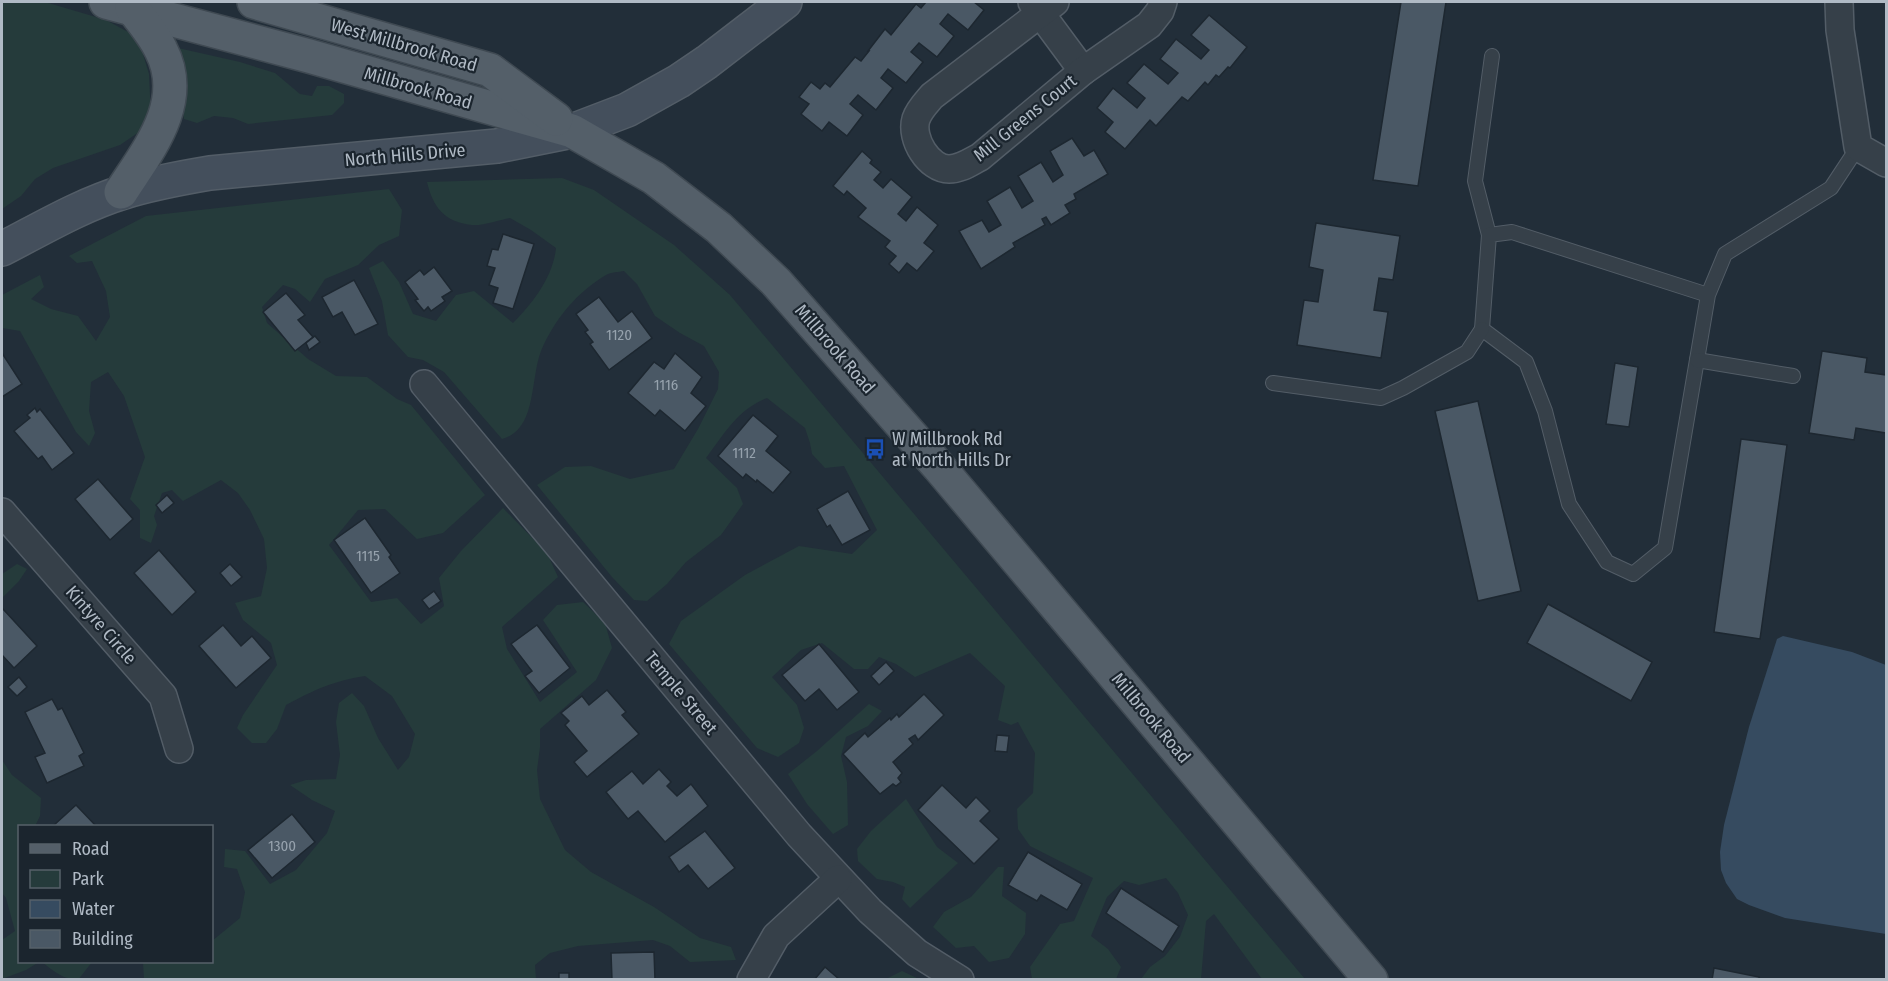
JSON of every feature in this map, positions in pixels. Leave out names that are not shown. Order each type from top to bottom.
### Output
[{"type":"main road","name":"West Millbrook Road","points":[[254,2],[490,70],[572,131]]},
{"type":"main road","name":"North Hills Drive","points":[[2,249],[68,214],[121,192],[164,181],[210,173],[497,146],[572,131],[627,110],[679,81],[785,2]]},
{"type":"main road","name":"Millbrook Road","points":[[119,5],[572,131],[654,178],[719,228],[776,282],[939,467],[1371,980]]},
{"type":"main road","points":[[119,5],[161,49],[168,65],[170,94],[166,116],[157,136],[121,192]]},
{"type":"street","name":"Mill Greens Court","points":[[1042,5],[932,96],[922,108],[915,122],[916,137],[923,152],[933,165],[948,169],[963,166],[980,157],[1083,71],[1149,25],[1160,11],[1163,2]]},
{"type":"street","points":[[1839,2],[1840,30],[1858,147],[1887,163]]},
{"type":"street","points":[[1042,5],[1083,71]]},
{"type":"street","name":"Temple Street","points":[[424,384],[792,827],[838,879],[870,912],[917,953],[960,980]]},
{"type":"street","name":"Kintyre Circle","points":[[2,512],[163,696],[179,749]]},
{"type":"street","points":[[751,980],[776,936],[838,879]]},
{"type":"lane","points":[[1273,383],[1381,398],[1467,352],[1482,329],[1489,235],[1475,181],[1491,56]]},
{"type":"lane","points":[[1482,329],[1526,362],[1545,411],[1569,504],[1607,562],[1633,574],[1665,548],[1708,295],[1725,254],[1831,188],[1858,147]]},
{"type":"lane","points":[[1489,235],[1512,232],[1708,295]]},
{"type":"lane","points":[[1697,360],[1793,376]]},
{"type":"green space","points":[[2,2],[45,2],[106,20],[128,32],[140,44],[149,74],[150,115],[139,132],[120,145],[53,168],[35,179],[21,196],[2,209]]},
{"type":"green space","points":[[178,48],[240,62],[275,73],[300,94],[312,96],[317,86],[329,86],[344,94],[344,103],[332,115],[248,124],[233,118],[214,116],[197,123],[184,119],[182,106],[184,67]]},
{"type":"green space","points":[[562,178],[594,190],[674,245],[730,295],[1305,979],[1262,979],[1214,914],[1206,921],[1201,979],[1141,979],[1150,967],[1165,956],[1180,937],[1188,915],[1178,893],[1166,878],[1139,885],[1124,881],[1107,897],[1091,936],[1108,949],[1121,967],[1116,979],[1032,979],[1030,967],[1060,924],[1074,921],[1093,878],[1030,846],[1018,829],[1017,809],[1033,793],[1035,753],[1018,722],[1011,725],[998,720],[1005,686],[970,653],[915,677],[896,664],[879,657],[868,669],[854,669],[822,643],[801,650],[772,677],[797,705],[804,728],[799,743],[778,757],[757,748],[669,644],[681,621],[745,575],[799,546],[852,554],[877,530],[844,466],[825,468],[812,454],[805,428],[767,398],[757,403],[732,423],[706,458],[737,488],[743,504],[721,535],[686,562],[667,584],[647,601],[634,600],[612,577],[537,485],[565,467],[591,466],[630,479],[674,469],[718,389],[719,372],[704,346],[655,316],[637,284],[624,271],[608,274],[576,298],[553,328],[541,351],[527,415],[513,434],[502,439],[444,372],[423,360],[408,357],[388,335],[382,301],[369,268],[383,261],[399,282],[413,314],[436,321],[456,295],[474,291],[513,323],[541,289],[554,259],[556,248],[510,218],[472,225],[447,217],[436,206],[427,182]]},
{"type":"green space","points":[[389,189],[402,210],[399,236],[379,245],[358,265],[325,279],[310,302],[295,289],[283,285],[262,307],[267,323],[308,359],[336,376],[367,377],[397,399],[411,405],[485,495],[443,533],[417,539],[385,509],[358,510],[329,545],[371,602],[397,598],[421,624],[444,606],[439,578],[461,551],[503,508],[547,553],[558,577],[502,627],[507,649],[540,702],[577,672],[543,620],[557,605],[583,602],[605,623],[612,648],[596,680],[540,729],[537,770],[540,799],[565,850],[591,872],[654,907],[700,938],[731,947],[736,960],[690,962],[670,946],[653,940],[578,946],[550,953],[535,965],[536,979],[144,979],[143,963],[213,963],[213,940],[240,918],[245,892],[237,869],[224,867],[225,849],[245,851],[270,884],[296,870],[327,833],[335,811],[312,800],[290,785],[306,780],[336,779],[340,755],[336,722],[339,703],[352,693],[364,706],[378,738],[398,770],[409,757],[415,734],[392,696],[365,676],[324,687],[286,705],[277,729],[266,743],[252,743],[237,728],[243,715],[277,665],[271,643],[243,620],[235,603],[261,596],[267,568],[264,539],[250,510],[238,493],[221,480],[183,501],[172,490],[162,493],[154,516],[157,525],[151,543],[140,538],[140,510],[130,499],[145,457],[124,396],[108,372],[91,382],[89,411],[95,433],[89,446],[76,432],[20,331],[2,328],[2,295],[40,275],[44,287],[31,299],[51,309],[78,316],[96,341],[110,317],[106,291],[92,261],[77,263],[69,256],[146,216]]},
{"type":"green space","points":[[17,564],[27,569],[2,598],[2,574]]},
{"type":"green space","points":[[869,704],[882,711],[868,726],[846,737],[841,756],[847,782],[848,825],[833,834],[807,804],[788,774]]},
{"type":"green space","points":[[2,760],[12,775],[41,798],[40,816],[36,825],[18,825],[18,963],[37,963],[2,979],[2,940],[15,931],[6,898],[2,893]]},
{"type":"green space","points":[[906,799],[937,847],[958,863],[910,908],[902,899],[905,887],[877,879],[858,861],[857,849],[871,831]]},
{"type":"green space","points":[[998,867],[1004,867],[1002,896],[1026,913],[1025,934],[1009,958],[989,962],[974,946],[956,948],[933,927],[944,912],[971,897]]},
{"type":"green space","points":[[43,963],[91,963],[78,980],[54,971]]},
{"type":"green space","points":[[902,971],[919,979],[886,979]]},
{"type":"water","points":[[1783,636],[1852,652],[1886,665],[1886,934],[1785,918],[1749,905],[1737,899],[1726,883],[1721,870],[1720,852],[1724,825],[1749,727],[1777,639]]},
{"type":"building","points":[[926,2],[974,2],[984,10],[968,30],[948,14],[940,24],[954,36],[937,57],[919,43],[911,52],[923,62],[906,83],[888,69],[881,78],[893,88],[876,110],[858,95],[850,104],[863,115],[847,136],[829,122],[822,131],[801,114],[809,104],[799,97],[811,82],[820,89],[825,83],[830,87],[855,57],[861,61],[885,29],[891,35],[916,4],[921,8]]},
{"type":"building","points":[[1401,2],[1446,2],[1418,186],[1373,180]]},
{"type":"building","points":[[1209,15],[1247,47],[1230,68],[1228,67],[1219,77],[1216,75],[1208,85],[1205,82],[1188,101],[1182,97],[1156,126],[1150,120],[1125,149],[1105,132],[1113,122],[1097,108],[1113,88],[1137,108],[1145,98],[1127,83],[1144,64],[1168,84],[1178,73],[1160,59],[1176,39],[1201,59],[1209,50],[1191,35]]},
{"type":"building","points":[[1072,138],[1084,156],[1094,150],[1108,174],[1074,194],[1076,199],[1065,205],[1070,213],[1051,225],[1046,217],[1042,219],[1045,225],[1013,243],[1015,247],[981,269],[959,231],[982,220],[989,232],[1001,225],[987,201],[1010,187],[1022,208],[1033,201],[1018,176],[1041,162],[1053,182],[1063,175],[1050,151]]},
{"type":"building","points":[[862,151],[872,160],[870,163],[881,172],[874,180],[883,188],[891,179],[912,197],[898,214],[906,221],[917,207],[938,225],[924,243],[934,251],[917,271],[907,263],[899,273],[889,264],[896,256],[885,247],[890,241],[858,217],[866,208],[847,191],[844,195],[833,186]]},
{"type":"building","points":[[1316,223],[1400,236],[1393,280],[1379,278],[1374,310],[1388,312],[1381,358],[1297,345],[1304,300],[1318,302],[1323,270],[1309,267]]},
{"type":"building","points":[[503,234],[534,244],[513,309],[493,303],[498,288],[489,285],[495,268],[487,266],[492,249],[498,250]]},
{"type":"building","points":[[434,267],[452,291],[442,297],[445,301],[431,311],[428,307],[424,311],[405,282],[420,270],[424,275]]},
{"type":"building","points":[[354,280],[378,324],[355,335],[342,312],[333,317],[322,297]]},
{"type":"building","points":[[286,293],[305,315],[298,320],[313,337],[295,351],[263,312]]},
{"type":"building","points":[[599,297],[618,322],[632,311],[652,338],[609,370],[590,344],[593,342],[585,332],[588,330],[576,314]]},
{"type":"building","points":[[315,336],[320,342],[309,350],[306,343]]},
{"type":"building","points":[[1822,351],[1867,358],[1865,372],[1886,375],[1886,433],[1856,428],[1854,440],[1809,433]]},
{"type":"building","points":[[2,353],[22,384],[2,397]]},
{"type":"building","points":[[675,353],[702,377],[691,393],[706,406],[685,431],[660,410],[655,416],[628,393],[654,362],[664,369]]},
{"type":"building","points":[[1615,363],[1638,367],[1629,427],[1606,424]]},
{"type":"building","points":[[1478,401],[1521,591],[1478,601],[1435,411]]},
{"type":"building","points":[[35,408],[37,412],[40,409],[74,453],[52,470],[42,456],[38,459],[14,431],[30,418],[27,415]]},
{"type":"building","points":[[753,415],[778,436],[766,451],[791,472],[773,493],[746,474],[743,478],[718,456]]},
{"type":"building","points":[[1741,439],[1787,445],[1760,639],[1714,632]]},
{"type":"building","points":[[98,479],[133,519],[110,540],[75,499]]},
{"type":"building","points":[[848,491],[870,530],[842,545],[830,525],[827,527],[817,509]]},
{"type":"building","points":[[167,495],[174,503],[162,513],[156,505]]},
{"type":"building","points":[[365,518],[391,555],[389,557],[400,573],[371,593],[334,540]]},
{"type":"building","points":[[159,550],[196,592],[172,615],[134,573]]},
{"type":"building","points":[[230,564],[242,577],[231,586],[220,573]]},
{"type":"building","points":[[434,591],[441,601],[429,609],[422,600]]},
{"type":"building","points":[[1548,604],[1652,662],[1631,701],[1527,643]]},
{"type":"building","points":[[3,609],[37,646],[14,668],[2,655]]},
{"type":"building","points":[[223,625],[241,646],[252,636],[271,658],[236,688],[199,646]]},
{"type":"building","points":[[537,625],[570,668],[539,693],[525,676],[532,671],[511,644]]},
{"type":"building","points":[[819,644],[859,692],[837,710],[819,689],[805,701],[782,675]]},
{"type":"building","points":[[886,662],[894,671],[879,685],[871,676]]},
{"type":"building","points":[[19,677],[27,687],[17,696],[8,687]]},
{"type":"building","points":[[607,690],[626,712],[622,715],[639,734],[587,777],[574,762],[587,751],[565,725],[569,721],[561,713],[582,696],[589,705]]},
{"type":"building","points":[[924,694],[944,715],[918,740],[915,735],[909,739],[913,744],[893,762],[902,773],[898,778],[901,782],[896,786],[893,784],[880,794],[843,754],[865,733],[868,737],[890,718],[891,720],[897,714],[899,717]]},
{"type":"building","points":[[52,699],[58,710],[62,708],[84,753],[79,756],[84,766],[47,783],[35,757],[45,753],[25,712]]},
{"type":"building","points":[[997,735],[1009,736],[1007,752],[995,751]]},
{"type":"building","points":[[659,769],[671,782],[667,786],[677,796],[691,784],[708,806],[665,842],[638,811],[628,819],[606,792],[632,771],[643,784]]},
{"type":"building","points":[[942,785],[966,808],[976,797],[990,811],[980,821],[999,839],[974,864],[918,810]]},
{"type":"building","points":[[76,805],[95,825],[54,825]]},
{"type":"building","points":[[292,814],[315,842],[272,878],[248,850]]},
{"type":"building","points":[[705,831],[735,868],[708,889],[688,865],[679,872],[669,857]]},
{"type":"building","points":[[1028,852],[1082,884],[1067,910],[1041,895],[1037,901],[1008,885]]},
{"type":"building","points":[[1121,888],[1179,926],[1163,952],[1106,913]]},
{"type":"building","points":[[654,952],[655,980],[612,980],[611,953]]},
{"type":"building","points":[[825,967],[840,980],[814,980]]},
{"type":"building","points":[[1714,968],[1759,977],[1759,980],[1712,980]]},
{"type":"building","points":[[559,973],[569,973],[569,980],[559,980]]},
{"type":"place","name":"W Millbrook Rd at North Hills Dr","points":[[875,449]]}]
